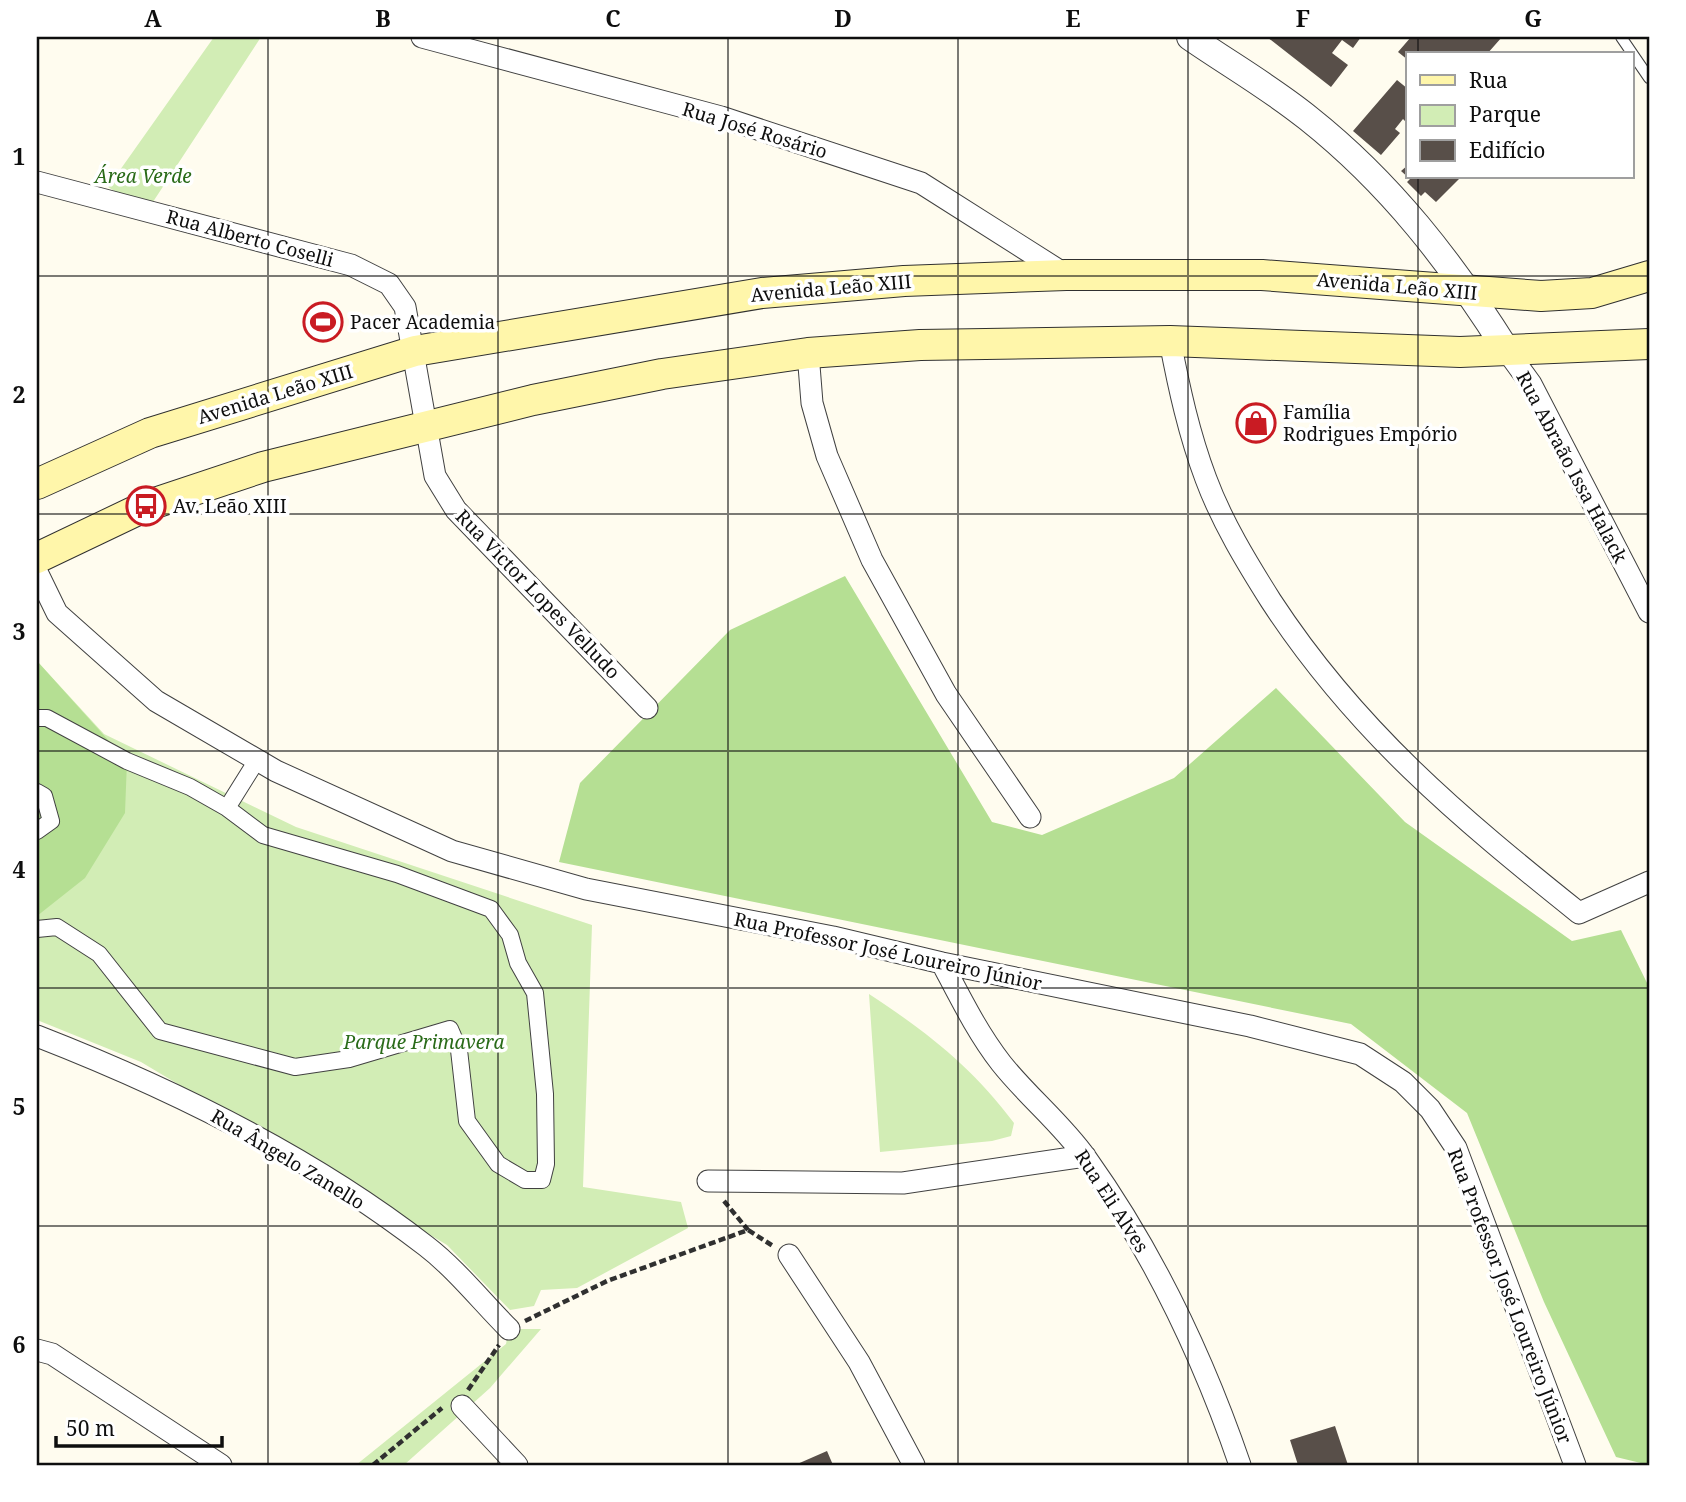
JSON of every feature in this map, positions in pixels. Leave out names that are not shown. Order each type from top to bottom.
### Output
[{"type":"main road","name":"Avenida Leão XIII","points":[[37,484],[150,433],[415,351],[762,293],[904,281],[1066,275],[1262,275],[1541,296],[1592,293],[1649,276]]},
{"type":"main road","points":[[37,558],[146,506],[263,467],[425,426],[662,374],[808,353],[920,345],[1170,341],[1507,351],[1649,344]]},
{"type":"street","name":"Rua José Rosário","points":[[422,37],[721,117],[921,183],[1066,275]]},
{"type":"street","name":"Rua Abraão Issa Halack","points":[[1190,37],[1308,118],[1404,206],[1470,291],[1531,384],[1649,612]]},
{"type":"street","name":"Rua Alberto Coselli","points":[[37,182],[351,265],[389,284],[405,307],[415,351]]},
{"type":"street","points":[[1170,341],[1183,410],[1207,481],[1248,564],[1304,651],[1394,755],[1473,829],[1579,913],[1649,882]]},
{"type":"street","name":"Rua Victor Lopes Velludo","points":[[415,351],[435,476],[456,510],[647,708]]},
{"type":"street","points":[[808,353],[812,402],[827,456],[872,560],[946,694],[1030,817]]},
{"type":"street","name":"Rua Professor José Loureiro Júnior","points":[[37,572],[57,613],[156,701],[257,760],[452,851],[586,889],[833,937],[942,963],[1250,1026],[1360,1054],[1403,1082],[1430,1109],[1456,1148],[1575,1465]]},
{"type":"street","points":[[37,718],[47,718],[127,761],[190,787],[227,808],[263,835],[397,874],[491,909],[510,935],[518,962],[535,993],[545,1094],[546,1164],[542,1180],[525,1180],[498,1164],[467,1121],[460,1050],[450,1029],[349,1059],[295,1067],[160,1031],[99,954],[57,928],[37,929]]},
{"type":"street","points":[[227,808],[257,760]]},
{"type":"street","points":[[37,792],[44,796],[51,821],[37,831]]},
{"type":"street","name":"Rua Eli Alves","points":[[942,963],[979,1032],[1002,1065],[1085,1156],[1163,1280],[1224,1418],[1240,1465]]},
{"type":"street","name":"Rua Ângelo Zanello","points":[[37,1036],[111,1065],[193,1105],[320,1174],[427,1247],[509,1329]]},
{"type":"street","points":[[708,1181],[903,1183],[1085,1156]]},
{"type":"street","points":[[789,1255],[859,1362],[914,1465]]},
{"type":"street","points":[[37,1350],[52,1354],[222,1465]]},
{"type":"street","points":[[462,1406],[517,1465]]},
{"type":"lane","points":[[1634,53],[1649,78]]},
{"type":"path","points":[[708,1181],[748,1230],[789,1255]]},
{"type":"path","points":[[373,1465],[440,1408],[462,1406],[472,1380],[509,1329],[607,1281],[748,1230]]},
{"type":"green space","name":"Área Verde","points":[[214,37],[261,37],[147,211],[108,187]]},
{"type":"green space","points":[[845,576],[992,822],[1042,835],[1174,778],[1276,688],[1405,822],[1572,941],[1621,930],[1649,987],[1649,1465],[1616,1457],[1544,1302],[1467,1113],[1351,1024],[559,862],[580,783],[730,630]]},
{"type":"green space","name":"Parque Primavera","points":[[37,661],[104,734],[296,827],[592,925],[583,1187],[681,1202],[688,1228],[577,1288],[541,1290],[534,1306],[510,1310],[447,1245],[141,1062],[37,1020]]},
{"type":"green space","points":[[37,661],[127,761],[125,813],[85,878],[37,916]]},
{"type":"green space","points":[[869,994],[929,1037],[982,1085],[1014,1123],[1011,1136],[992,1141],[880,1152]]},
{"type":"green space","points":[[509,1329],[541,1329],[490,1388],[404,1465],[356,1465],[506,1344]]},
{"type":"building","points":[[1267,37],[1361,37],[1353,48],[1342,40],[1332,53],[1348,65],[1331,87]]},
{"type":"building","points":[[1411,37],[1502,37],[1489,52],[1406,52],[1406,58],[1398,52]]},
{"type":"building","points":[[1397,80],[1406,87],[1406,122],[1403,119],[1395,129],[1400,133],[1381,155],[1353,131]]},
{"type":"building","points":[[1460,178],[1436,202],[1425,192],[1421,196],[1407,182],[1410,179]]},
{"type":"building","points":[[1335,1426],[1348,1465],[1298,1465],[1290,1440]]},
{"type":"building","points":[[827,1451],[833,1465],[795,1465]]},
{"type":"place","name":"Pacer Academia","points":[[323,322]]},
{"type":"place","name":"Família Rodrigues Empório","points":[[1256,423]]},
{"type":"place","name":"Av. Leão XIII","points":[[146,506]]}]
